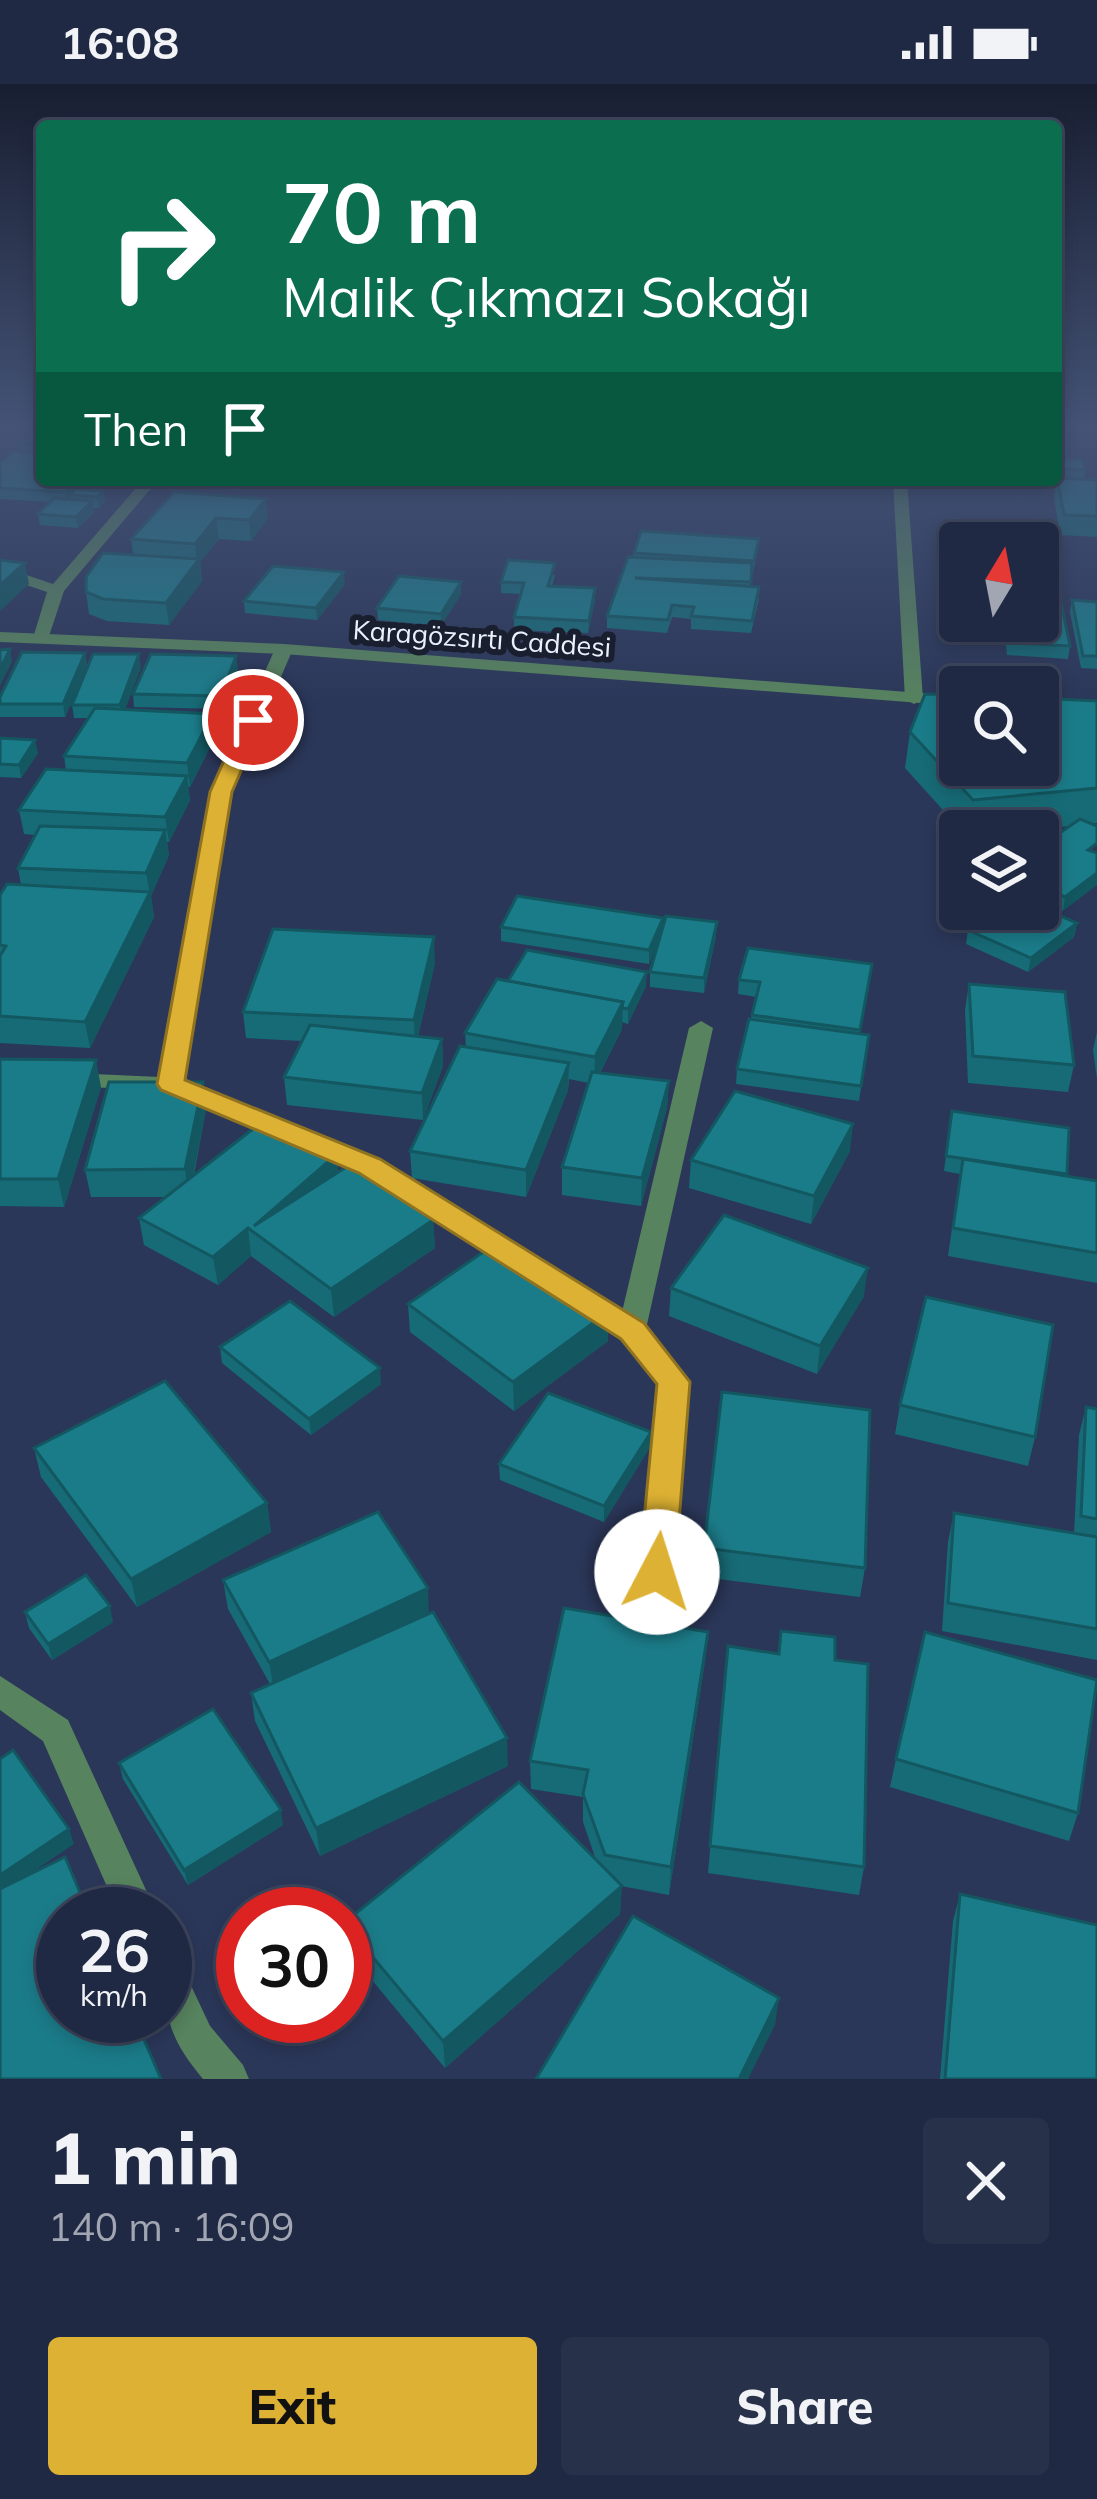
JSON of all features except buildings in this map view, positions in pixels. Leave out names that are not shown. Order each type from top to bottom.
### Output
[{"type":"street","points":[[40,638],[56,590],[116,520]]},
{"type":"street","points":[[903,520],[914,699]]},
{"type":"street","points":[[0,571],[56,590]]},
{"type":"street","name":"Karagözsırtı Caddesi","points":[[0,637],[284,649],[939,700]]},
{"type":"street","points":[[171,1084],[221,792],[284,649]]},
{"type":"street","points":[[632,1331],[701,1028]]},
{"type":"street","points":[[43,1079],[171,1084],[369,1166],[632,1331],[673,1382],[657,1572]]},
{"type":"street","points":[[0,1691],[56,1731],[126,1887]]},
{"type":"street","points":[[192,2031],[229,2079]]},
{"type":"route","points":[[253,720],[221,792],[171,1084],[369,1166],[632,1331],[673,1382],[657,1572]]}]
